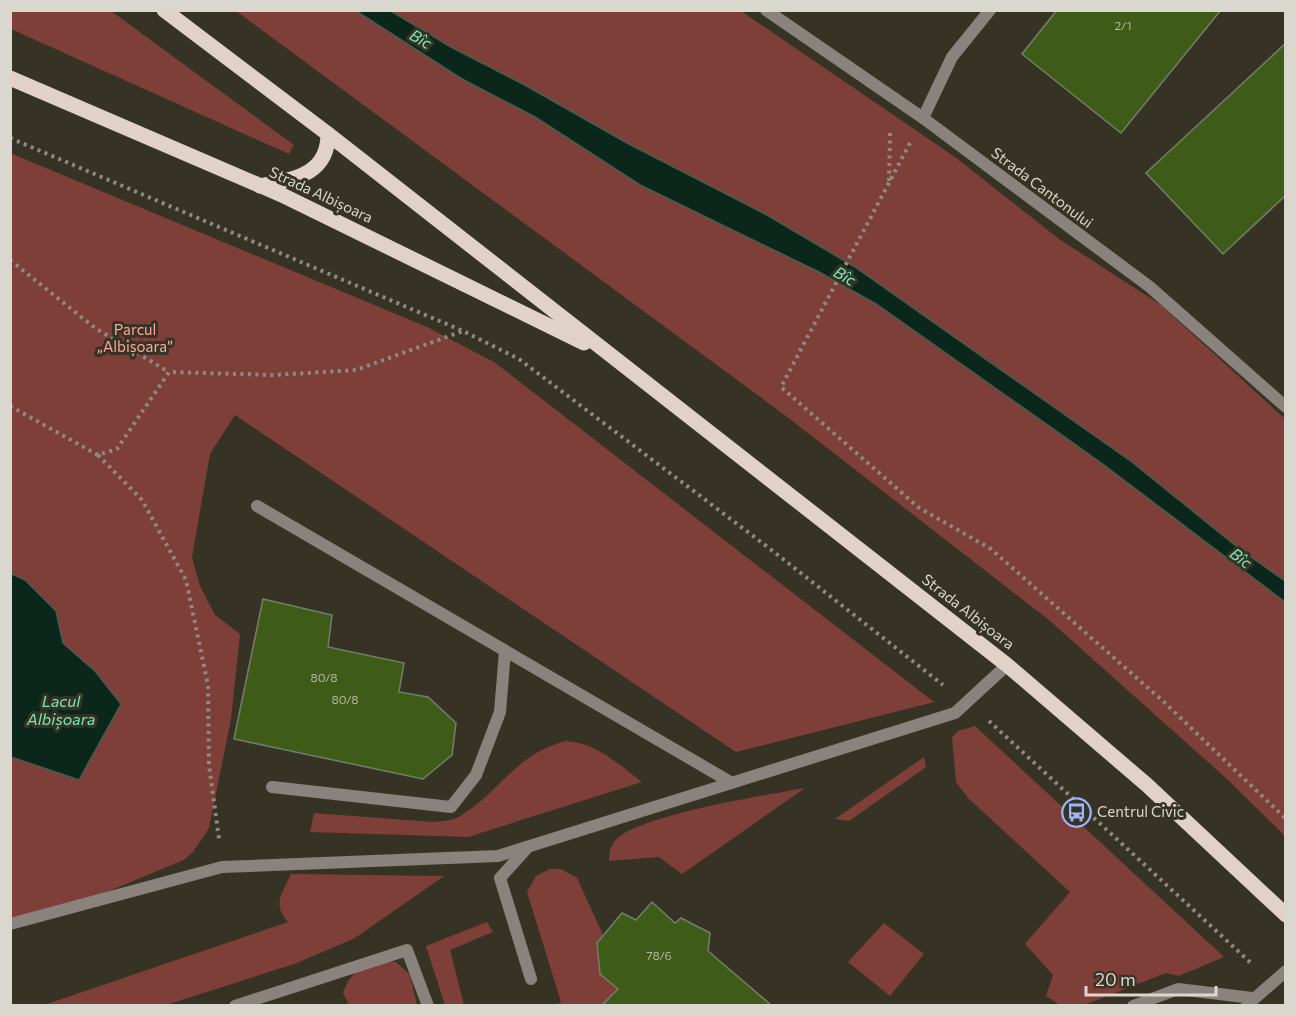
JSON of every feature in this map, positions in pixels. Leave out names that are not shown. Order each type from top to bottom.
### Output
[{"type":"main road","name":"Strada Albișoara","points":[[164,10],[328,134],[1007,665],[1147,785],[1286,915]]},
{"type":"main road","name":"Strada Albișoara","points":[[10,78],[260,186],[611,356]]},
{"type":"main road","points":[[260,186],[297,177],[315,167],[324,159],[328,148],[328,134]]},
{"type":"street","name":"Strada Cantonului","points":[[766,10],[923,118],[1150,287],[1286,407]]},
{"type":"street","points":[[923,118],[951,57],[990,10]]},
{"type":"street","points":[[257,506],[732,783]]},
{"type":"street","points":[[272,787],[451,807],[476,775],[500,712],[506,651]]},
{"type":"street","points":[[10,924],[222,867],[498,856],[955,713],[1007,665]]},
{"type":"street","points":[[528,846],[500,878],[531,979]]},
{"type":"street","points":[[235,1005],[407,950],[428,1005]]},
{"type":"street","points":[[1133,1005],[1178,989],[1249,1002],[1286,971]]},
{"type":"path","points":[[890,96],[890,181]]},
{"type":"path","points":[[923,118],[781,387],[918,507],[991,549],[1165,703],[1286,819]]},
{"type":"path","points":[[10,138],[463,331],[519,359],[751,534],[1005,734],[1238,948],[1270,984]]},
{"type":"path","points":[[10,260],[96,328],[169,372],[274,375],[356,370],[463,331]]},
{"type":"path","points":[[98,455],[117,449],[169,372]]},
{"type":"path","points":[[10,406],[98,455],[142,500],[186,580],[208,685],[209,765],[222,867]]},
{"type":"green space","points":[[11,10],[111,11],[294,145],[289,154],[11,29]]},
{"type":"green space","points":[[236,11],[741,11],[955,157],[1059,239],[1161,305],[1285,419],[1285,836],[1227,779],[1049,620],[786,416]]},
{"type":"green space","name":"Parcul „Albișoara”","points":[[10,153],[427,327],[494,362],[934,702],[736,752],[235,415],[210,454],[192,557],[200,586],[215,615],[240,634],[231,719],[209,828],[193,852],[184,860],[90,899],[11,919]]},
{"type":"green space","points":[[975,726],[1224,957],[1179,976],[1166,973],[1084,1005],[1060,1005],[1046,996],[1053,975],[1025,944],[1070,892],[969,799],[956,782],[952,737],[958,731]]},
{"type":"green space","points":[[566,741],[597,750],[642,782],[468,837],[310,832],[314,813],[433,822],[454,819],[474,806],[533,755]]},
{"type":"green space","points":[[924,757],[926,767],[849,821],[835,819]]},
{"type":"green space","points":[[805,788],[682,874],[659,857],[609,861],[609,854],[616,839],[634,828],[708,806]]},
{"type":"green space","points":[[550,869],[561,869],[577,878],[603,935],[599,940],[609,951],[599,962],[600,974],[618,989],[612,996],[623,1005],[556,1005],[561,1002],[527,892],[536,876]]},
{"type":"green space","points":[[291,874],[444,876],[355,938],[297,963],[166,1005],[44,1005],[288,922],[280,910],[280,899]]},
{"type":"green space","points":[[487,922],[493,932],[450,950],[464,1005],[445,1005],[426,946]]},
{"type":"green space","points":[[884,923],[924,954],[890,996],[848,962]]},
{"type":"green space","points":[[377,962],[396,962],[410,975],[417,1005],[349,1005],[343,993],[352,976],[360,969]]},
{"type":"water","name":"Bîc","points":[[356,11],[391,11],[451,47],[523,84],[627,143],[767,215],[855,267],[1132,462],[1241,550],[1285,581],[1285,602],[1100,462],[876,304],[819,272],[640,185],[535,117],[462,79]]},
{"type":"water","name":"Lacul Albișoara","points":[[10,573],[25,580],[56,611],[63,643],[95,671],[121,704],[79,780],[11,757]]},
{"type":"building","points":[[1057,10],[1221,10],[1121,133],[1022,54]]},
{"type":"building","points":[[1286,43],[1286,195],[1223,254],[1146,173]]},
{"type":"building","points":[[263,599],[332,615],[328,647],[404,663],[399,692],[428,697],[456,723],[452,755],[423,779],[234,739]]},
{"type":"building","points":[[652,902],[675,923],[681,918],[710,933],[708,951],[771,1005],[602,1005],[618,989],[600,974],[597,943],[622,913],[636,920]]},
{"type":"place","name":"Centrul Civic","points":[[1076,812]]}]
